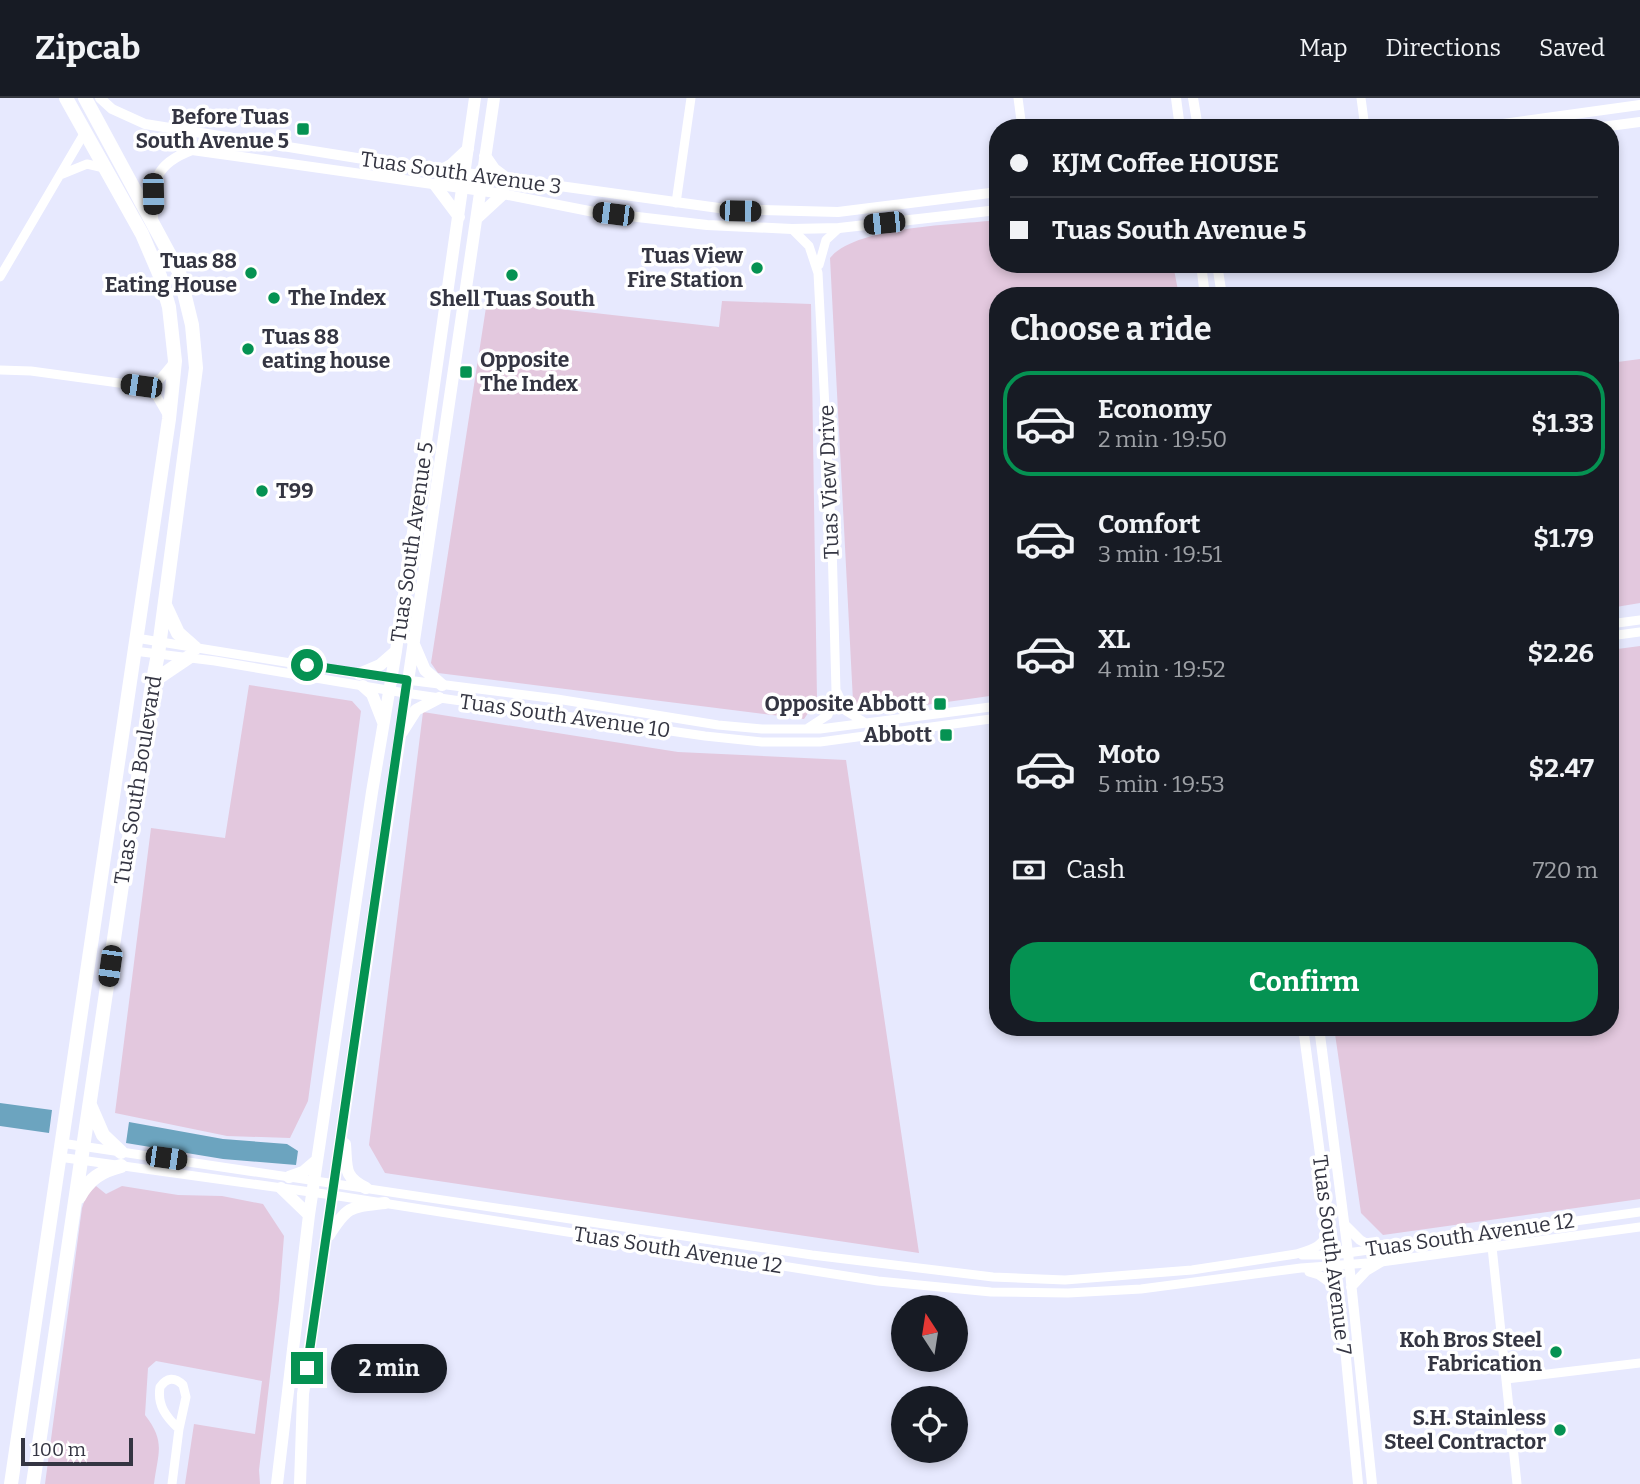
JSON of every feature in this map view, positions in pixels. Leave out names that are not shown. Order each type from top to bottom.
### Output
[{"type":"main road","points":[[66,98],[85,132]]},
{"type":"main road","name":"Tuas South Boulevard","points":[[33,1484],[159,648],[196,368],[192,325],[179,272],[85,98]]},
{"type":"main road","name":"Tuas South Avenue 5","points":[[277,1484],[313,1186],[396,651],[475,98]]},
{"type":"main road","name":"Tuas South Avenue 5","points":[[300,1484],[303,1394],[494,98]]},
{"type":"main road","name":"Tuas South Boulevard","points":[[11,1484],[169,419],[175,361],[169,307],[160,276],[142,234],[85,132]]},
{"type":"main road","points":[[442,170],[468,149]]},
{"type":"main road","points":[[485,156],[494,169],[506,178]]},
{"type":"main road","points":[[435,185],[459,217]]},
{"type":"main road","points":[[478,217],[503,194]]},
{"type":"main road","points":[[152,682],[192,652],[178,633],[164,605]]},
{"type":"main road","points":[[398,739],[416,710],[441,691],[425,670],[413,642]]},
{"type":"main road","points":[[383,723],[372,695],[361,680],[396,651]]},
{"type":"main road","points":[[75,1204],[86,1185],[121,1159],[103,1135],[90,1104]]},
{"type":"main road","points":[[343,1119],[348,1173],[356,1183],[366,1188]]},
{"type":"main road","points":[[289,1177],[303,1172],[317,1160]]},
{"type":"main road","points":[[281,1188],[309,1215]]},
{"type":"main road","points":[[326,1240],[341,1215],[349,1209],[385,1203]]},
{"type":"street","name":"Tuas South Avenue 3","points":[[100,98],[112,109],[145,124],[357,158],[740,211],[838,212],[989,193]]},
{"type":"street","points":[[676,203],[691,98]]},
{"type":"street","points":[[1018,98],[1021,119]]},
{"type":"street","points":[[1176,98],[1179,119]]},
{"type":"street","points":[[1193,98],[1196,119]]},
{"type":"street","points":[[1360,98],[1364,119]]},
{"type":"street","points":[[1539,119],[1640,105]]},
{"type":"street","points":[[1619,124],[1640,121]]},
{"type":"street","points":[[0,276],[85,132]]},
{"type":"street","name":"Tuas South Avenue 3","points":[[153,223],[153,194],[157,176],[174,156],[192,150],[503,194],[594,212],[674,222],[792,229],[839,228],[989,210]]},
{"type":"street","points":[[57,177],[80,165],[104,168]]},
{"type":"street","points":[[740,211],[746,227]]},
{"type":"street","name":"Tuas View Drive","points":[[818,273],[826,240],[839,228]]},
{"type":"street","name":"Tuas View Drive","points":[[792,229],[810,246],[818,273],[836,691]]},
{"type":"street","points":[[141,386],[160,379],[175,361]]},
{"type":"street","points":[[0,370],[31,371],[141,386],[160,399],[169,419]]},
{"type":"street","points":[[1619,623],[1640,620]]},
{"type":"street","points":[[1619,635],[1640,632]]},
{"type":"street","name":"Tuas South Avenue 10","points":[[135,644],[406,687],[557,699],[718,725],[762,729],[807,729],[989,707]]},
{"type":"street","name":"Tuas South Avenue 10","points":[[441,691],[705,736],[762,742],[820,742],[989,719]]},
{"type":"street","points":[[836,691],[846,711],[865,723]]},
{"type":"street","points":[[807,729],[828,715],[836,691]]},
{"type":"street","name":"Tuas South Avenue 7","points":[[1304,1036],[1338,1288],[1357,1484]]},
{"type":"street","name":"Tuas South Avenue 7","points":[[1320,1036],[1348,1258],[1372,1484]]},
{"type":"street","name":"Tuas South Avenue 12","points":[[60,1150],[281,1188],[313,1186]]},
{"type":"street","name":"Tuas South Avenue 12","points":[[60,1150],[289,1177],[313,1186],[385,1203],[878,1281],[991,1292],[1068,1293],[1141,1289],[1289,1270],[1348,1258],[1376,1249],[1640,1212]]},
{"type":"street","name":"Tuas South Avenue 12","points":[[333,1189],[366,1188],[880,1265],[993,1277],[1065,1280],[1192,1270],[1298,1254],[1334,1261]]},
{"type":"street","points":[[1344,1224],[1360,1240],[1376,1249]]},
{"type":"street","points":[[1301,1268],[1303,1261],[1298,1254],[1321,1245],[1329,1227]]},
{"type":"street","name":"Tuas South Avenue 12","points":[[1348,1258],[1381,1262],[1640,1227]]},
{"type":"street","points":[[1492,1247],[1517,1484]]},
{"type":"street","points":[[1351,1287],[1366,1271],[1381,1262]]},
{"type":"street","points":[[1289,1270],[1313,1272],[1338,1288]]},
{"type":"street","points":[[1506,1379],[1640,1363]]},
{"type":"street","points":[[172,1484],[186,1397],[183,1385],[173,1379],[167,1380],[160,1387],[160,1402],[169,1420],[179,1429]]},
{"type":"shaded area","points":[[989,221],[989,273],[1175,273],[1177,287],[989,287],[989,696],[868,713],[853,701],[830,258],[843,247],[861,239],[933,226]]},
{"type":"shaded area","points":[[487,301],[719,327],[722,301],[811,304],[817,700],[804,719],[438,673],[431,663]]},
{"type":"shaded area","points":[[1640,359],[1640,603],[1619,606],[1619,362]]},
{"type":"shaded area","points":[[1640,646],[1640,1199],[1383,1235],[1361,1213],[1335,1036],[1619,1036],[1619,649]]},
{"type":"shaded area","points":[[249,685],[352,701],[361,711],[308,1101],[290,1138],[227,1136],[115,1113],[151,828],[225,838]]},
{"type":"shaded area","points":[[423,712],[678,752],[846,760],[919,1253],[385,1173],[369,1145]]},
{"type":"shaded area","points":[[96,1186],[106,1194],[122,1186],[178,1195],[222,1196],[263,1204],[284,1236],[259,1470],[260,1484],[185,1484],[194,1424],[255,1434],[262,1381],[156,1361],[148,1368],[145,1415],[158,1440],[154,1484],[45,1484],[82,1208],[86,1196]]},
{"type":"water","points":[[0,1103],[52,1110],[49,1133],[0,1126]]},
{"type":"water","points":[[129,1122],[223,1139],[287,1144],[298,1151],[296,1165],[223,1159],[126,1143]]},
{"type":"place","name":"Before Tuas South Avenue 5","points":[[303,129]]},
{"type":"place","name":"Tuas View Fire Station","points":[[757,268]]},
{"type":"place","name":"Tuas 88 Eating House","points":[[251,273]]},
{"type":"place","name":"Shell Tuas South","points":[[512,275]]},
{"type":"place","name":"The Index","points":[[274,298]]},
{"type":"place","name":"Tuas 88 eating house","points":[[248,349]]},
{"type":"place","name":"Opposite The Index","points":[[466,372]]},
{"type":"place","name":"T99","points":[[262,491]]},
{"type":"place","name":"Opposite Abbott","points":[[940,704]]},
{"type":"place","name":"Abbott","points":[[946,735]]},
{"type":"place","name":"Koh Bros Steel Fabrication","points":[[1556,1352]]},
{"type":"place","name":"S.H. Stainless Steel Contractor","points":[[1560,1430]]},
{"type":"route","points":[[307,665],[407,680],[307,1368]]}]
